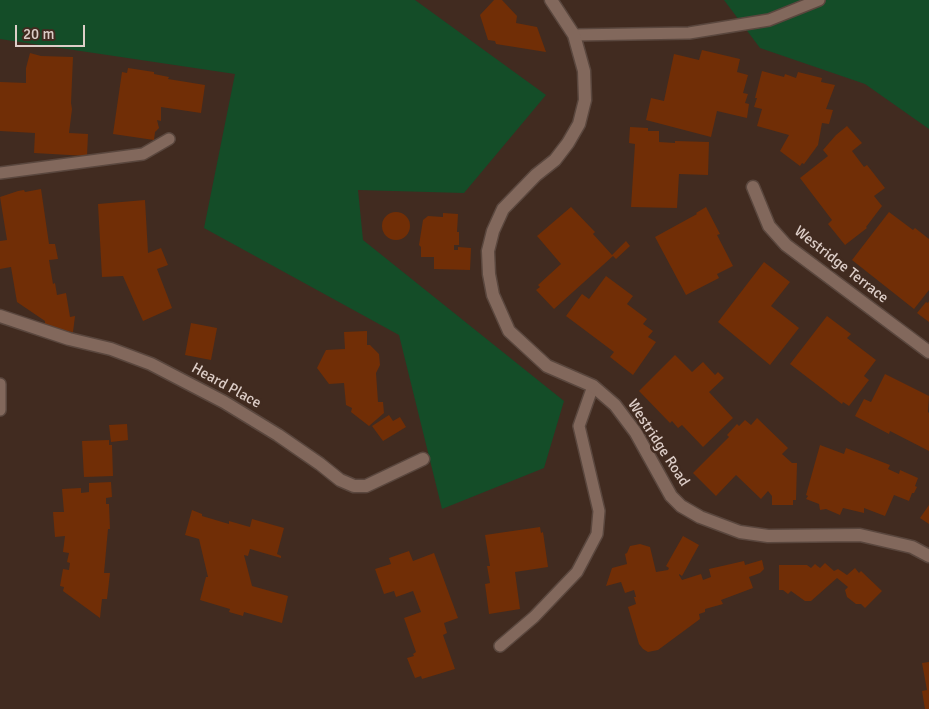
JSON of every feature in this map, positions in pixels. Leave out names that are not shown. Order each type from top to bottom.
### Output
[{"type":"street","name":"Westridge Road","points":[[551,0],[574,35],[584,71],[585,100],[579,124],[568,143],[555,160],[536,175],[503,209],[493,231],[488,251],[489,274],[493,295],[510,331],[547,366],[593,386],[615,405],[636,433],[671,496],[681,506],[700,517],[740,532],[768,536],[860,535],[912,547],[929,556]]},
{"type":"street","name":"Westridge Terrace","points":[[753,187],[769,226],[786,244],[929,352]]},
{"type":"street","name":"Heard Place","points":[[0,316],[69,339],[111,349],[151,364],[224,402],[278,435],[340,480],[354,486],[366,486],[422,458]]},
{"type":"lane","points":[[574,35],[605,36],[699,32],[769,20],[819,0]]},
{"type":"lane","points":[[0,173],[142,154],[169,140]]},
{"type":"lane","points":[[0,384],[0,410]]},
{"type":"lane","points":[[500,646],[534,617],[577,572],[597,534],[599,511],[579,426],[593,386]]},
{"type":"green space","points":[[0,0],[415,0],[546,95],[464,193],[358,190],[363,240],[564,401],[544,468],[442,509],[399,335],[204,228],[235,74],[0,39]]},
{"type":"green space","points":[[724,0],[929,0],[929,129],[865,84],[760,48]]},
{"type":"building","points":[[494,0],[502,0],[517,16],[516,23],[537,27],[546,52],[496,44],[495,41],[488,40],[480,15]]},
{"type":"building","points":[[702,50],[740,59],[737,72],[748,75],[743,93],[748,94],[745,103],[749,104],[747,118],[717,111],[711,137],[646,120],[651,98],[664,101],[674,54],[699,60]]},
{"type":"building","points":[[30,53],[41,56],[73,57],[72,109],[69,133],[88,134],[87,156],[34,153],[35,133],[0,131],[0,82],[26,83],[26,68]]},
{"type":"building","points":[[128,68],[154,72],[154,74],[169,77],[168,79],[205,85],[201,113],[161,107],[161,121],[157,120],[159,128],[155,132],[154,140],[113,134],[122,72],[127,73]]},
{"type":"building","points":[[762,71],[784,77],[785,74],[796,78],[798,72],[822,78],[821,82],[835,85],[826,109],[833,110],[829,124],[822,123],[818,145],[804,164],[802,163],[800,166],[780,151],[789,135],[757,126],[762,109],[754,107]]},
{"type":"building","points":[[847,126],[862,143],[852,151],[864,167],[867,165],[885,188],[874,196],[882,206],[867,228],[845,245],[828,224],[832,220],[800,178],[828,156],[823,150]]},
{"type":"building","points":[[630,127],[648,128],[648,131],[659,131],[659,142],[709,142],[708,175],[679,174],[677,208],[631,207],[635,144],[629,143]]},
{"type":"building","points":[[41,189],[49,244],[55,244],[58,259],[49,260],[53,284],[55,283],[57,295],[66,293],[70,317],[75,316],[73,332],[48,329],[45,321],[17,302],[11,267],[0,269],[0,241],[7,240],[0,197],[18,191],[24,190],[25,192]]},
{"type":"building","points":[[145,200],[148,253],[161,248],[168,265],[157,269],[172,308],[143,321],[123,276],[102,277],[98,204]]},
{"type":"building","points":[[571,207],[595,232],[593,234],[612,255],[626,241],[630,246],[616,259],[613,256],[554,309],[536,290],[540,287],[538,285],[561,264],[537,236]]},
{"type":"building","points":[[706,207],[720,234],[717,235],[733,266],[717,274],[719,278],[686,295],[655,237]]},
{"type":"building","points":[[396,212],[406,216],[410,226],[406,236],[396,240],[386,236],[382,226],[386,216]]},
{"type":"building","points":[[889,212],[929,239],[929,290],[914,309],[852,260]]},
{"type":"building","points":[[443,213],[458,214],[457,232],[459,232],[459,245],[454,245],[454,250],[458,250],[458,247],[471,248],[470,270],[434,269],[434,257],[421,257],[421,247],[419,245],[423,220],[428,216],[443,217]]},
{"type":"building","points":[[764,262],[790,282],[771,306],[799,328],[770,365],[718,322]]},
{"type":"building","points":[[606,276],[633,296],[627,304],[647,319],[643,324],[653,331],[648,337],[656,342],[633,375],[610,357],[614,352],[566,316],[582,294],[589,299]]},
{"type":"building","points":[[929,301],[929,322],[917,313]]},
{"type":"building","points":[[827,316],[851,334],[847,338],[876,360],[864,376],[869,380],[849,406],[843,402],[842,404],[790,364]]},
{"type":"building","points":[[191,323],[217,328],[211,360],[185,355]]},
{"type":"building","points":[[367,331],[367,345],[370,345],[379,354],[380,365],[376,373],[378,402],[383,402],[384,413],[369,426],[351,412],[352,408],[346,405],[344,383],[329,384],[317,368],[326,350],[345,349],[344,332]]},
{"type":"building","points":[[675,355],[692,372],[703,362],[715,375],[718,372],[724,378],[709,392],[733,418],[703,447],[682,425],[678,428],[672,421],[670,423],[639,391]]},
{"type":"building","points":[[885,374],[929,396],[929,451],[890,431],[889,434],[855,416],[864,399],[871,402]]},
{"type":"building","points":[[389,415],[393,421],[400,417],[406,427],[383,441],[372,426]]},
{"type":"building","points":[[757,418],[788,448],[782,454],[792,463],[797,463],[796,500],[793,500],[793,505],[772,505],[772,496],[768,491],[761,499],[736,475],[716,496],[693,473],[729,437],[727,435],[737,424],[739,426],[745,420],[751,425]]},
{"type":"building","points":[[127,424],[128,440],[111,442],[109,425]]},
{"type":"building","points":[[109,440],[109,445],[112,445],[113,476],[84,477],[82,441]]},
{"type":"building","points":[[820,445],[844,454],[846,448],[890,465],[888,469],[899,474],[900,470],[918,478],[915,486],[917,487],[909,501],[894,495],[885,516],[864,508],[864,513],[843,508],[840,515],[826,509],[820,510],[819,504],[806,499],[808,496],[806,495]]},
{"type":"building","points":[[111,482],[112,497],[106,498],[106,504],[109,504],[110,529],[108,529],[104,573],[110,573],[107,599],[102,599],[100,618],[63,591],[64,587],[60,586],[63,569],[69,570],[70,563],[67,562],[69,553],[63,552],[65,536],[55,537],[53,512],[64,512],[62,489],[81,488],[81,493],[89,492],[89,483]]},
{"type":"building","points":[[929,505],[929,524],[920,518]]},
{"type":"building","points":[[192,510],[202,514],[202,516],[229,524],[229,521],[250,527],[252,519],[284,528],[277,554],[281,558],[250,549],[248,556],[244,555],[252,586],[288,596],[282,623],[244,612],[243,616],[229,612],[230,609],[200,600],[206,577],[208,577],[199,539],[185,535]]},
{"type":"building","points":[[540,527],[541,533],[543,532],[548,567],[515,572],[520,609],[489,614],[485,584],[490,583],[487,566],[490,566],[485,535]]},
{"type":"building","points":[[683,536],[699,545],[682,576],[679,574],[682,580],[701,574],[703,580],[711,577],[709,569],[744,561],[745,565],[762,560],[764,569],[760,573],[749,577],[753,588],[721,600],[723,604],[705,609],[705,612],[699,614],[700,619],[658,650],[648,652],[639,644],[628,607],[636,604],[634,590],[625,593],[621,582],[606,586],[612,568],[627,564],[625,554],[630,546],[640,544],[650,547],[656,572],[668,570],[669,568],[666,566]]},
{"type":"building","points":[[409,551],[413,561],[434,553],[458,618],[444,623],[447,633],[443,635],[455,669],[422,679],[421,676],[415,678],[407,658],[414,656],[413,654],[416,652],[404,618],[421,612],[413,591],[396,597],[394,591],[384,594],[375,569],[391,564],[389,558]]},
{"type":"building","points":[[825,563],[834,571],[838,569],[847,575],[855,568],[859,573],[861,571],[882,591],[865,608],[847,597],[845,590],[848,587],[837,578],[811,601],[805,601],[791,591],[788,594],[783,590],[779,590],[779,565],[807,565],[811,568],[815,564],[820,568]]},
{"type":"building","points":[[929,662],[929,709],[925,709],[922,691],[927,690],[922,663]]}]
